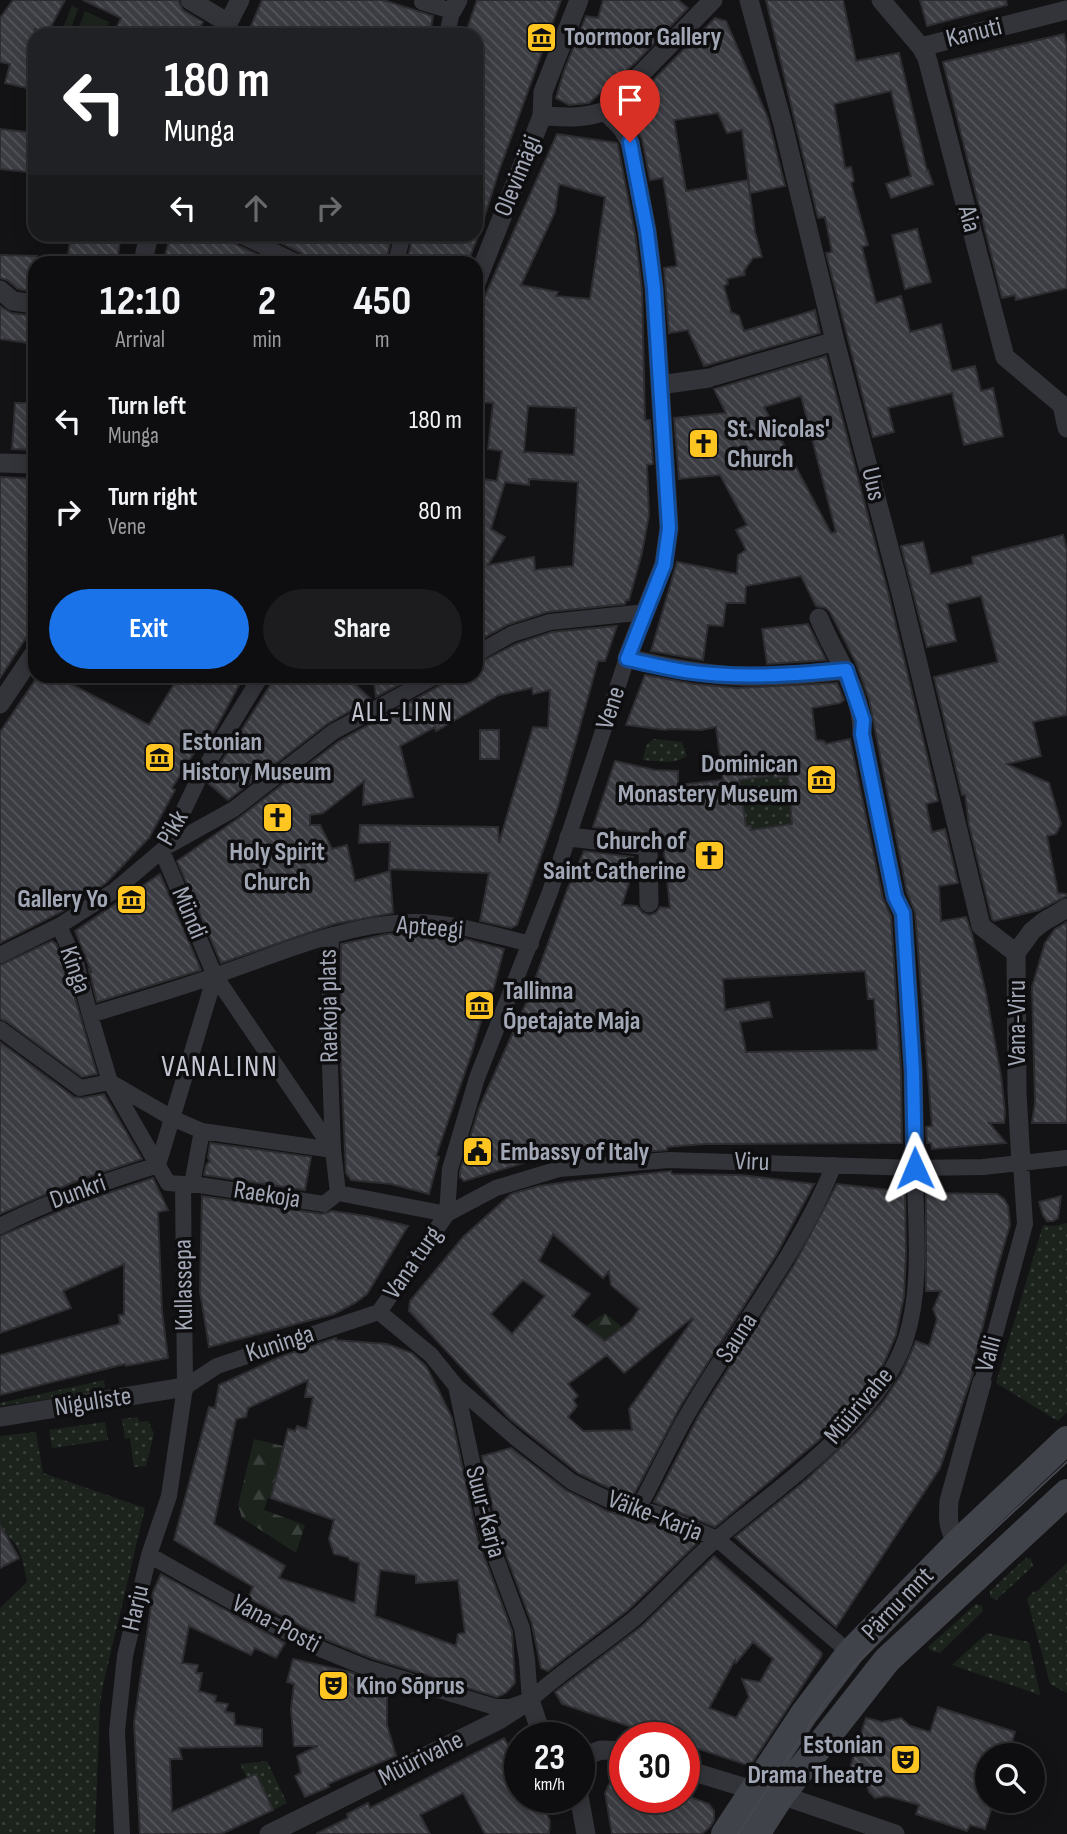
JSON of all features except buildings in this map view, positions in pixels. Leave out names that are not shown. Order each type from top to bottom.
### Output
[{"type":"main road","name":"Pärnu mnt","points":[[725,1834],[804,1714],[850,1653],[958,1543],[1067,1440]]},
{"type":"main road","name":"Pärnu mnt","points":[[756,1834],[781,1796],[887,1660],[1067,1493]]},
{"type":"street","points":[[190,0],[224,28]]},
{"type":"street","points":[[226,28],[240,0]]},
{"type":"street","points":[[542,116],[543,92],[579,0]]},
{"type":"street","points":[[605,111],[713,0]]},
{"type":"street","name":"Uus","points":[[749,0],[901,593],[981,926],[1016,953]]},
{"type":"street","name":"Aia","points":[[881,0],[921,47],[939,102],[1005,356],[1062,405],[1067,428]]},
{"type":"street","points":[[422,2],[455,6],[449,28]]},
{"type":"street","name":"Kanuti","points":[[921,47],[1067,10]]},
{"type":"street","name":"Olevimägi","points":[[483,265],[542,116],[573,118],[605,111]]},
{"type":"street","name":"Vene","points":[[447,1214],[450,1169],[477,1078],[531,944],[627,659],[664,565],[669,528],[654,288],[639,182],[630,142],[622,128],[605,111]]},
{"type":"street","points":[[255,242],[284,256]]},
{"type":"street","points":[[0,290],[13,301],[28,303]]},
{"type":"street","points":[[660,385],[712,377],[835,341]]},
{"type":"street","points":[[0,463],[28,464]]},
{"type":"street","points":[[483,650],[512,634],[550,622],[646,612]]},
{"type":"street","name":"Müürivahe","points":[[269,1834],[499,1720],[530,1700],[638,1615],[717,1539],[830,1444],[874,1397],[895,1363],[907,1335],[915,1284],[913,1071],[903,913],[895,897],[862,734],[863,720],[846,670],[829,642],[820,618]]},
{"type":"street","points":[[627,659],[684,671],[739,676],[784,676],[846,670]]},
{"type":"street","points":[[0,704],[28,662]]},
{"type":"street","name":"Pikk","points":[[0,955],[59,926],[114,891],[164,849],[200,776],[257,683]]},
{"type":"street","points":[[164,849],[234,808],[333,733],[423,683]]},
{"type":"street","points":[[569,837],[648,846],[649,903]]},
{"type":"street","name":"Mündi","points":[[164,849],[215,976]]},
{"type":"street","name":"Vana-Viru","points":[[1021,1163],[1016,953],[1042,922],[1067,908]]},
{"type":"street","name":"Apteegi","points":[[331,937],[368,927],[414,922],[437,924],[531,944]]},
{"type":"street","name":"Kinga","points":[[59,926],[76,963],[90,1015]]},
{"type":"street","name":"Raekoja plats","points":[[90,1015],[331,937],[329,1039],[332,1150]]},
{"type":"street","points":[[158,1165],[215,976]]},
{"type":"street","name":"Raekoja plats","points":[[215,976],[332,1150]]},
{"type":"street","points":[[90,1015],[110,1082],[168,1184],[188,1184],[202,1131]]},
{"type":"street","points":[[0,1029],[80,1088],[110,1082],[172,1118],[202,1131],[332,1150],[338,1193],[447,1214]]},
{"type":"street","name":"Viru","points":[[447,1214],[496,1188],[559,1169],[669,1160],[915,1168],[983,1167],[1067,1158]]},
{"type":"street","name":"Valli","points":[[958,1543],[951,1534],[948,1520],[949,1501],[1025,1224],[1021,1163]]},
{"type":"street","name":"Dunkri","points":[[0,1226],[45,1203],[158,1165]]},
{"type":"street","name":"Sauna","points":[[638,1509],[691,1409],[762,1300],[811,1216],[834,1165]]},
{"type":"street","name":"Raekoja","points":[[188,1184],[324,1203],[338,1193]]},
{"type":"street","name":"Kullassepa","points":[[185,1387],[188,1184]]},
{"type":"street","name":"Vana turg","points":[[379,1312],[447,1214]]},
{"type":"street","name":"Kuninga","points":[[185,1387],[217,1366],[379,1312]]},
{"type":"street","name":"Suur-Karja","points":[[379,1312],[431,1355],[456,1386],[488,1537],[522,1628],[530,1700],[537,1722]]},
{"type":"street","name":"Väike-Karja","points":[[456,1386],[572,1482],[611,1501],[662,1515],[717,1539],[850,1653]]},
{"type":"street","name":"Niguliste","points":[[0,1417],[185,1387]]},
{"type":"street","name":"Harju","points":[[122,1834],[117,1731],[125,1656],[149,1555],[169,1496],[185,1387]]},
{"type":"street","name":"Vana-Posti","points":[[149,1555],[270,1623],[367,1668],[495,1707],[510,1707],[530,1700]]},
{"type":"street","points":[[700,1774],[781,1796],[895,1834]]},
{"type":"street","points":[[582,1813],[586,1834]]},
{"type":"green space","points":[[72,5],[78,9],[71,28],[63,28]]},
{"type":"green space","points":[[85,11],[109,22],[107,28],[79,26]]},
{"type":"green space","points":[[655,739],[682,742],[687,756],[660,762],[643,760],[647,744]]},
{"type":"green space","points":[[773,775],[788,776],[792,824],[751,830],[751,826],[745,826],[739,780]]},
{"type":"green space","points":[[1067,1223],[1067,1412],[1058,1421],[996,1383],[1043,1225]]},
{"type":"green space","points":[[605,1313],[622,1327],[605,1341],[586,1326]]},
{"type":"green space","points":[[104,1380],[105,1387],[99,1392],[0,1406],[0,1403]]},
{"type":"green space","points":[[138,1417],[139,1422],[148,1421],[154,1434],[146,1466],[134,1467],[130,1438],[125,1439],[122,1419]]},
{"type":"green space","points":[[105,1422],[108,1440],[52,1448],[49,1430]]},
{"type":"green space","points":[[36,1432],[43,1473],[145,1508],[100,1704],[95,1834],[0,1834],[0,1608],[27,1582],[20,1553],[13,1541],[0,1530],[0,1436]]},
{"type":"green space","points":[[254,1439],[283,1446],[271,1498],[268,1498],[264,1510],[305,1525],[296,1553],[242,1518],[238,1505]]},
{"type":"green space","points":[[1026,1558],[1031,1559],[1033,1566],[996,1600],[990,1597],[990,1591]]},
{"type":"green space","points":[[1067,1563],[1067,1693],[1050,1684],[1027,1599]]},
{"type":"green space","points":[[976,1604],[982,1606],[983,1611],[940,1653],[931,1651],[928,1647]]},
{"type":"green space","points":[[987,1633],[1029,1642],[1040,1695],[952,1665]]},
{"type":"green space","points":[[267,1761],[287,1803],[273,1810],[256,1775],[247,1778],[240,1764]]},
{"type":"tram line","points":[[738,1834],[824,1703],[858,1662],[914,1604],[1067,1462]]},
{"type":"place","name":"Toormoor Gallery","points":[[541,37]]},
{"type":"place","name":"St. Nicolas' Church","points":[[704,444]]},
{"type":"place","name":"Estonian History Museum","points":[[159,757]]},
{"type":"place","name":"Dominican Monastery Museum","points":[[821,779]]},
{"type":"place","name":"Holy Spirit Church","points":[[277,817]]},
{"type":"place","name":"Church of Saint Catherine","points":[[709,856]]},
{"type":"place","name":"Gallery Yo","points":[[131,899]]},
{"type":"place","name":"Tallinna Õpetajate Maja","points":[[480,1006]]},
{"type":"place","name":"Embassy of Italy","points":[[477,1152]]},
{"type":"place","name":"Kino Sõprus","points":[[333,1686]]},
{"type":"place","name":"Estonian Drama Theatre","points":[[906,1760]]},
{"type":"district","name":"ALL-LINN","points":[[403,712]]},
{"type":"district","name":"VANALINN","points":[[220,1067]]},
{"type":"route","points":[[630,142],[639,182],[654,288],[669,528],[664,565],[627,659],[684,671],[739,676],[784,676],[846,670],[863,720],[862,734],[895,897],[903,913],[913,1071],[915,1168]]}]
